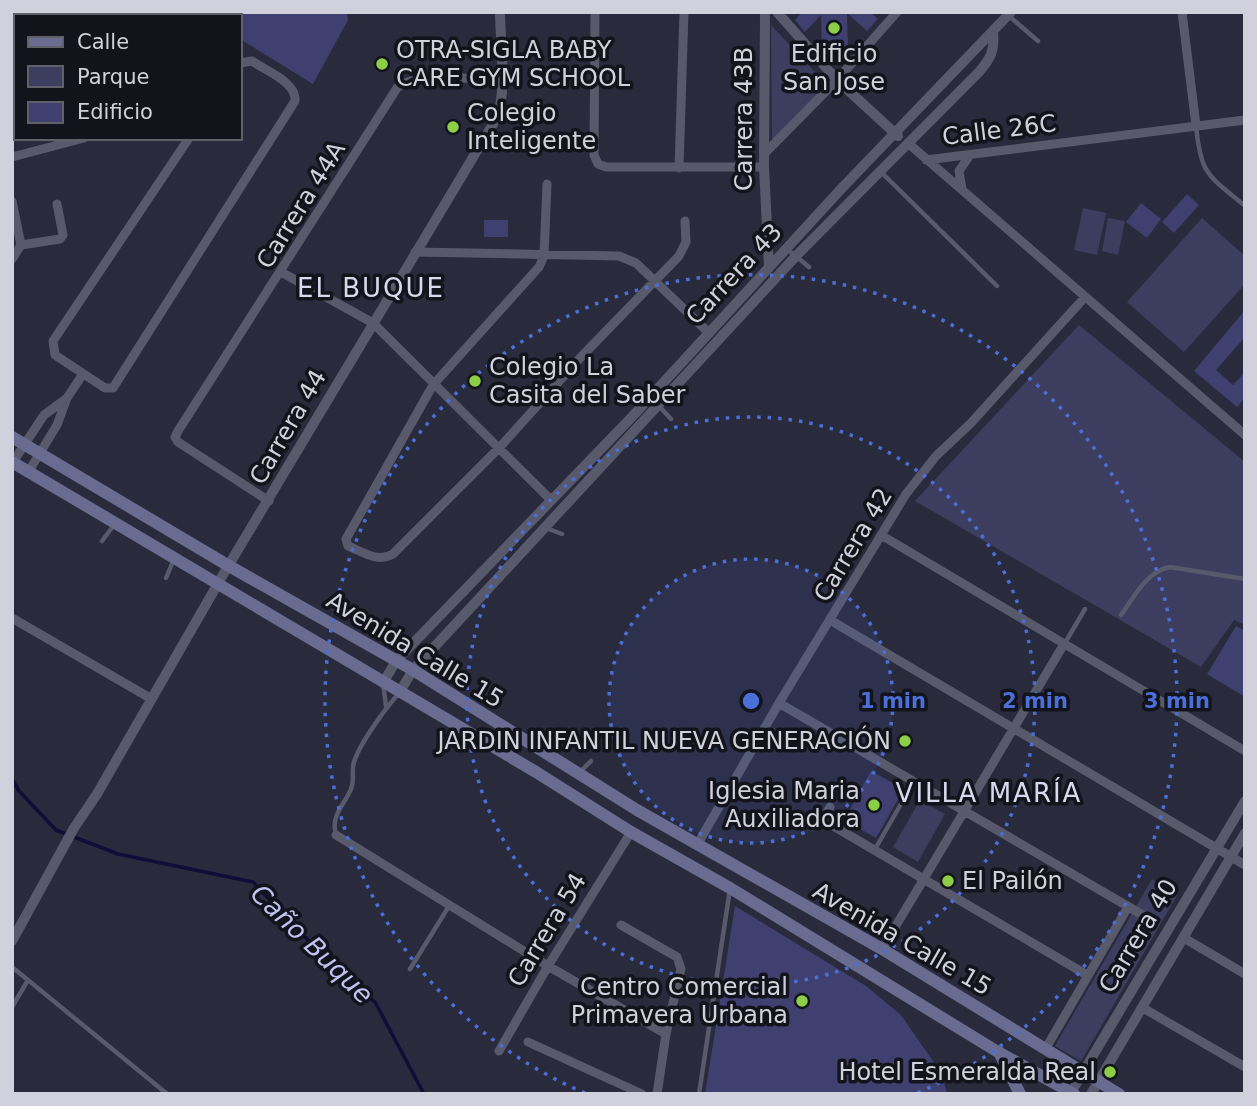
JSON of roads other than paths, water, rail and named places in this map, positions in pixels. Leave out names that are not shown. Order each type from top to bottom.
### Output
[{"type":"main road","name":"Avenida Calle 15","points":[[12,437],[229,566],[413,670],[578,774],[697,845],[882,949],[1119,1094]]},
{"type":"main road","name":"Avenida Calle 15","points":[[12,462],[399,693],[537,772],[631,832],[730,888],[998,1052],[1072,1093]]},
{"type":"main road","points":[[998,1052],[1020,1094]]},
{"type":"street","name":"Carrera 44","points":[[12,941],[150,698],[499,113],[500,12]]},
{"type":"street","points":[[595,12],[594,155],[598,164],[606,167],[764,167]]},
{"type":"street","points":[[679,168],[684,12]]},
{"type":"street","name":"Carrera 43B","points":[[765,12],[764,167],[769,268]]},
{"type":"street","name":"Calle 26C","points":[[777,12],[837,80],[926,160],[1245,120]]},
{"type":"street","points":[[765,153],[837,80],[897,12]]},
{"type":"street","points":[[1182,12],[1196,126]]},
{"type":"street","name":"Carrera 43","points":[[383,683],[396,661],[650,397],[1009,14]]},
{"type":"street","name":"Carrera 43","points":[[399,693],[413,670],[796,256],[989,60],[995,48],[993,33]]},
{"type":"street","points":[[188,140],[53,341],[55,355],[105,388],[113,388],[295,101],[296,93],[292,86],[251,61],[242,63]]},
{"type":"street","name":"Carrera 44A","points":[[269,501],[178,442],[175,437],[178,431],[393,94],[402,84],[423,78],[501,81]]},
{"type":"street","points":[[499,113],[550,113]]},
{"type":"street","points":[[12,157],[76,140]]},
{"type":"street","points":[[962,191],[959,171],[970,154]]},
{"type":"street","points":[[926,160],[1245,435]]},
{"type":"street","points":[[547,184],[544,256],[533,277],[433,385],[346,539],[348,546],[377,558],[384,559],[393,554],[500,447],[581,357],[679,256],[686,242],[685,221]]},
{"type":"street","points":[[12,201],[21,246]]},
{"type":"street","points":[[12,259],[21,246],[60,239],[63,236],[57,204]]},
{"type":"street","points":[[415,252],[619,256],[636,263],[709,333]]},
{"type":"street","points":[[281,272],[373,323],[551,500]]},
{"type":"street","name":"Carrera 42","points":[[697,845],[779,703],[906,494],[936,456],[971,423],[1085,297]]},
{"type":"street","points":[[29,471],[57,425],[67,398],[83,373]]},
{"type":"street","points":[[12,462],[44,415],[67,398]]},
{"type":"street","points":[[881,535],[1245,751]]},
{"type":"street","points":[[12,618],[150,698]]},
{"type":"street","points":[[830,620],[1245,865]]},
{"type":"street","points":[[882,949],[1064,644]]},
{"type":"street","points":[[779,703],[1153,921]]},
{"type":"street","name":"Carrera 40","points":[[1072,1093],[1245,801]]},
{"type":"street","points":[[830,807],[826,814],[830,824],[1087,975]]},
{"type":"street","name":"Carrera 54","points":[[499,1051],[631,832]]},
{"type":"street","name":"Carrera 40","points":[[1090,1094],[1245,834]]},
{"type":"street","points":[[336,835],[548,966],[666,1034]]},
{"type":"street","points":[[1046,1048],[1128,907]]},
{"type":"street","points":[[621,925],[677,957],[681,969],[666,1034],[657,1094]]},
{"type":"street","points":[[1184,938],[1245,974]]},
{"type":"street","points":[[1143,1008],[1245,1067]]},
{"type":"street","points":[[528,1042],[642,1094]]},
{"type":"lane","points":[[1009,14],[1038,41]]},
{"type":"lane","points":[[1196,126],[1199,152],[1206,174],[1245,206]]},
{"type":"lane","points":[[880,171],[997,286]]},
{"type":"lane","points":[[787,248],[809,267]]},
{"type":"lane","points":[[650,397],[671,419]]},
{"type":"lane","points":[[102,541],[115,523]]},
{"type":"lane","points":[[545,527],[562,534]]},
{"type":"lane","points":[[166,578],[174,558]]},
{"type":"lane","points":[[1121,615],[1149,578],[1161,568],[1170,567],[1245,579]]},
{"type":"lane","points":[[1064,644],[1085,609]]},
{"type":"lane","points":[[383,683],[387,706]]},
{"type":"lane","name":"Carrera 43","points":[[336,835],[333,826],[352,788],[354,760],[387,706],[399,693]]},
{"type":"lane","points":[[578,774],[591,761]]},
{"type":"lane","points":[[874,851],[914,782]]},
{"type":"lane","points":[[699,1094],[730,888]]},
{"type":"lane","points":[[410,969],[450,905]]},
{"type":"lane","points":[[12,967],[166,1093]]},
{"type":"lane","points":[[12,1007],[28,979]]},
{"type":"waterway","name":"Caño Buque","points":[[12,779],[19,791],[56,830],[118,854],[253,882],[327,960],[375,1002],[424,1094]]},
{"type":"place","name":"Edificio San Jose","points":[[834,28]]},
{"type":"place","name":"OTRA-SIGLA BABY CARE GYM SCHOOL","points":[[382,64]]},
{"type":"place","name":"Colegio Inteligente","points":[[453,127]]},
{"type":"place","name":"Colegio La Casita del Saber","points":[[475,381]]},
{"type":"place","name":"JARDIN INFANTIL NUEVA GENERACIÓN","points":[[905,741]]},
{"type":"place","name":"Iglesia Maria Auxiliadora","points":[[874,805]]},
{"type":"place","name":"El Pailón","points":[[948,881]]},
{"type":"place","name":"Centro Comercial Primavera Urbana","points":[[802,1001]]},
{"type":"place","name":"Hotel Esmeralda Real","points":[[1110,1072]]},
{"type":"district","name":"EL BUQUE","points":[[371,288]]},
{"type":"district","name":"VILLA MARÍA","points":[[989,793]]}]
